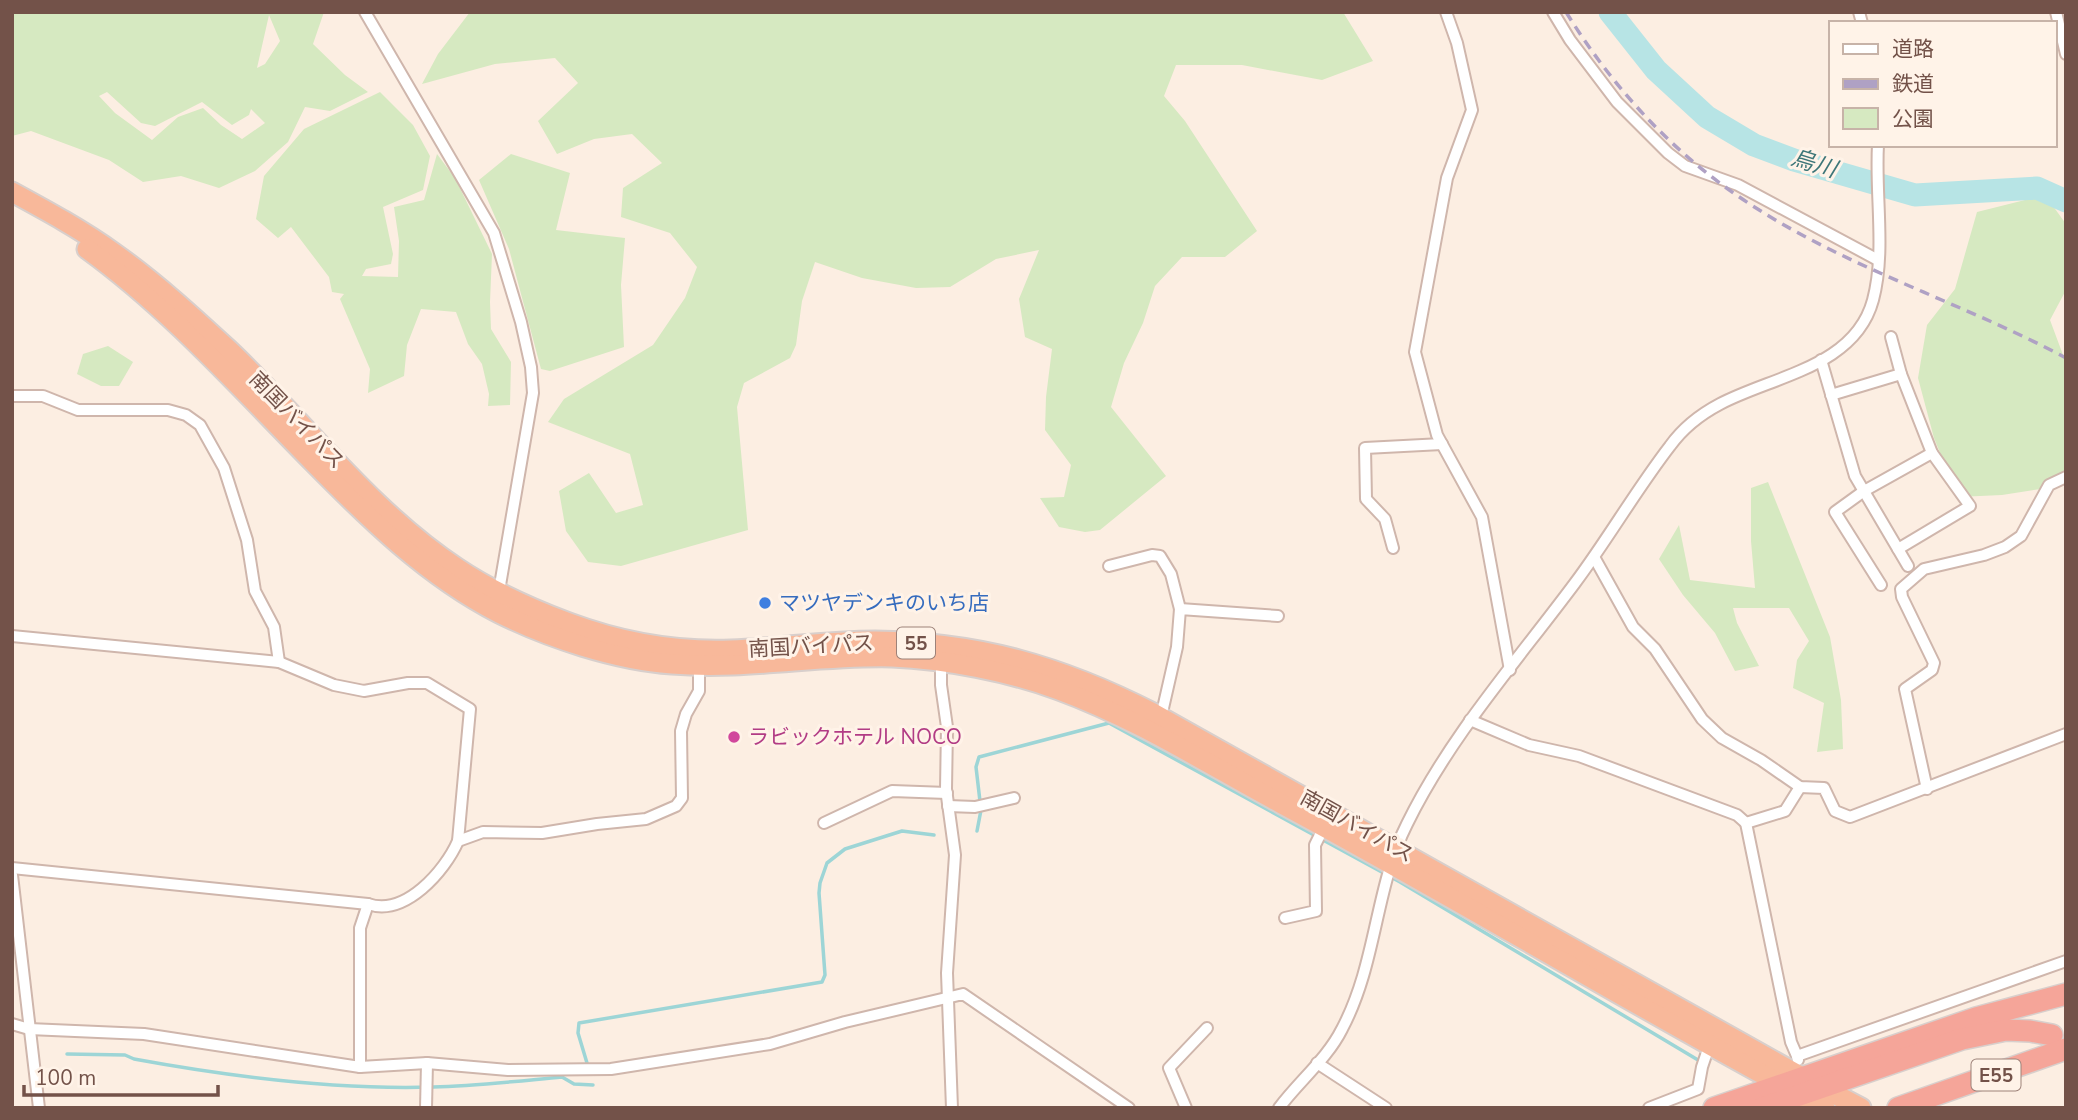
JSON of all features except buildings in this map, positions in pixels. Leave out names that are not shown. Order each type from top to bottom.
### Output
[{"type":"highway","name":"南国バイパス","points":[[12,192],[113,252],[162,290],[232,353],[398,523],[457,569],[499,591],[557,618],[604,634],[699,658],[728,650],[871,641],[958,647],[987,651],[1055,670],[1104,688],[1161,717],[1392,866],[1800,1076]]},
{"type":"highway","name":"南国バイパス","points":[[12,207],[90,250],[143,293],[168,315],[359,509],[439,577],[500,614],[608,653],[650,662],[699,658],[941,661],[1070,694],[1143,727],[1780,1085]]},
{"type":"highway","points":[[1714,1108],[1800,1076],[1976,1018],[2066,994]]},
{"type":"highway","points":[[1824,1097],[1983,1034],[2006,1030],[2029,1031],[2059,1042]]},
{"type":"highway","name":"E55","points":[[1898,1108],[1926,1099],[2059,1042]]},
{"type":"highway","points":[[1800,1076],[1824,1097],[1861,1108]]},
{"type":"highway","points":[[1762,1108],[1800,1076]]},
{"type":"street","points":[[365,12],[494,233],[522,322],[533,393],[499,591]]},
{"type":"street","points":[[1446,12],[1457,43],[1472,110],[1447,178],[1415,352],[1437,435],[1482,517],[1510,670]]},
{"type":"street","points":[[1553,12],[1570,40],[1617,102],[1668,153],[1685,166],[1738,185],[1878,260]]},
{"type":"street","points":[[2056,12],[2066,54]]},
{"type":"street","points":[[1279,1108],[1330,1049],[1353,1006],[1406,825],[1436,772],[1470,720],[1594,557],[1671,445],[1694,422],[1721,403],[1821,360],[1844,346],[1863,322],[1872,304],[1877,281],[1878,147]]},
{"type":"street","points":[[1891,337],[1901,374],[1931,453],[1970,506],[1898,549]]},
{"type":"street","points":[[1821,360],[1854,476],[1908,566]]},
{"type":"street","points":[[1831,395],[1901,374]]},
{"type":"street","points":[[12,396],[44,397],[78,410],[168,410],[186,415],[200,425],[224,468],[247,540],[255,591],[274,627],[279,662]]},
{"type":"street","points":[[1393,548],[1385,519],[1366,499],[1365,448],[1442,444]]},
{"type":"street","points":[[1881,586],[1835,512],[1864,491],[1931,453]]},
{"type":"street","points":[[1927,789],[1905,690],[1932,670],[1934,663],[1902,597],[1901,589],[1924,569],[1984,555],[2005,547],[2021,536],[2030,524],[2049,485],[2066,477]]},
{"type":"street","points":[[1109,566],[1152,555],[1160,556],[1171,573],[1180,610],[1177,646],[1161,717]]},
{"type":"street","points":[[1594,557],[1629,620],[1655,649],[1702,719],[1722,738],[1800,787],[1824,788],[1835,811],[1850,817],[2066,734]]},
{"type":"street","points":[[1180,610],[1278,616]]},
{"type":"street","points":[[12,636],[279,662],[334,685],[365,691],[408,683],[427,683],[470,709],[458,841],[453,853],[414,895],[400,904],[380,908],[368,904],[12,868]]},
{"type":"street","points":[[458,841],[483,832],[542,833],[646,819],[676,807],[682,798],[682,724],[699,691],[699,658]]},
{"type":"street","points":[[941,661],[941,685],[947,727],[947,793],[955,855],[947,974],[952,1108]]},
{"type":"street","points":[[1470,720],[1529,745],[1579,756],[1737,815],[1746,823],[1800,1076],[2066,961]]},
{"type":"street","points":[[1746,823],[1785,811],[1800,787]]},
{"type":"street","points":[[824,823],[892,791],[947,793]]},
{"type":"street","points":[[948,806],[975,807],[1014,798]]},
{"type":"street","points":[[1285,918],[1316,911],[1315,845],[1324,827]]},
{"type":"street","points":[[12,875],[40,1108]]},
{"type":"street","points":[[360,1067],[360,928],[368,904]]},
{"type":"street","points":[[12,1024],[29,1029],[144,1034],[360,1067],[427,1063],[508,1070],[611,1069],[770,1044],[845,1022],[963,994],[1129,1108]]},
{"type":"street","points":[[1186,1108],[1169,1069],[1207,1028]]},
{"type":"street","points":[[1648,1108],[1698,1089],[1709,1046]]},
{"type":"street","points":[[427,1063],[427,1102]]},
{"type":"street","points":[[1317,1063],[1368,1103],[1386,1108]]},
{"type":"green space","points":[[12,12],[324,12],[313,44],[345,75],[368,92],[330,111],[305,107],[288,142],[255,171],[219,188],[181,176],[143,182],[109,160],[31,131],[12,136]],"holes":[[[269,15],[280,41],[265,64],[257,68]],[[107,92],[141,123],[155,126],[202,102],[232,125],[249,115],[251,109],[265,123],[242,139],[221,125],[203,108],[178,117],[152,140],[115,113],[99,96]]]},
{"type":"green space","points":[[470,12],[1343,12],[1373,61],[1322,80],[1242,65],[1176,65],[1164,96],[1185,121],[1257,231],[1225,257],[1182,257],[1155,286],[1143,323],[1124,363],[1111,407],[1166,476],[1100,530],[1085,532],[1059,527],[1040,498],[1064,497],[1071,465],[1045,430],[1052,349],[1025,337],[1019,299],[1039,250],[996,259],[950,287],[916,288],[862,278],[815,262],[802,301],[796,345],[790,358],[744,383],[737,407],[748,530],[621,566],[588,562],[566,531],[559,491],[589,473],[616,513],[643,505],[630,454],[548,422],[564,399],[653,345],[685,298],[697,267],[670,233],[621,217],[623,188],[662,163],[632,134],[594,139],[557,154],[538,121],[578,83],[555,58],[495,64],[422,84],[438,54]]},
{"type":"green space","points":[[380,92],[413,125],[430,156],[423,190],[383,207],[393,254],[391,264],[366,269],[362,276],[398,277],[399,241],[394,207],[424,200],[437,154],[455,178],[492,254],[491,329],[511,362],[510,405],[488,406],[489,394],[482,364],[468,344],[456,312],[421,309],[407,345],[404,376],[368,393],[370,369],[340,299],[344,294],[332,292],[329,277],[291,227],[278,238],[256,219],[264,176],[304,129]]},
{"type":"green space","points":[[511,154],[570,173],[556,230],[625,238],[621,285],[624,347],[550,371],[541,369],[509,249],[479,180]]},
{"type":"green space","points":[[2045,195],[2066,224],[2066,290],[2050,320],[2066,363],[2066,480],[2060,486],[2002,495],[1958,497],[1934,438],[1918,378],[1927,325],[1955,289],[1977,212]]},
{"type":"green space","points":[[108,346],[133,362],[119,386],[101,386],[77,374],[83,354]]},
{"type":"green space","points":[[1768,482],[1830,637],[1841,700],[1843,749],[1817,752],[1824,703],[1793,688],[1797,660],[1809,641],[1789,608],[1733,608],[1737,623],[1759,666],[1735,671],[1715,633],[1683,595],[1659,559],[1679,525],[1690,580],[1755,588],[1751,541],[1751,488]]},
{"type":"waterway","name":"烏川","points":[[1610,12],[1656,70],[1707,117],[1754,145],[1794,160],[1915,195],[2037,188],[2066,201]]},
{"type":"waterway","points":[[977,831],[981,810],[976,767],[979,757],[1109,723],[1400,882],[1698,1060]]},
{"type":"waterway","points":[[587,1063],[578,1033],[579,1023],[822,982],[825,975],[819,893],[827,863],[845,849],[902,831],[934,835]]},
{"type":"waterway","points":[[67,1054],[125,1055],[134,1059],[245,1077],[320,1084],[449,1086],[562,1077],[574,1084],[593,1085]]},
{"type":"railway","points":[[1566,12],[1627,96],[1674,145],[1727,188],[1756,208],[1831,250],[2066,358]]},
{"type":"place","name":"マツヤデンキのいち店","points":[[765,603]]},
{"type":"place","name":"ラビックホテル NOCO","points":[[734,737]]}]
